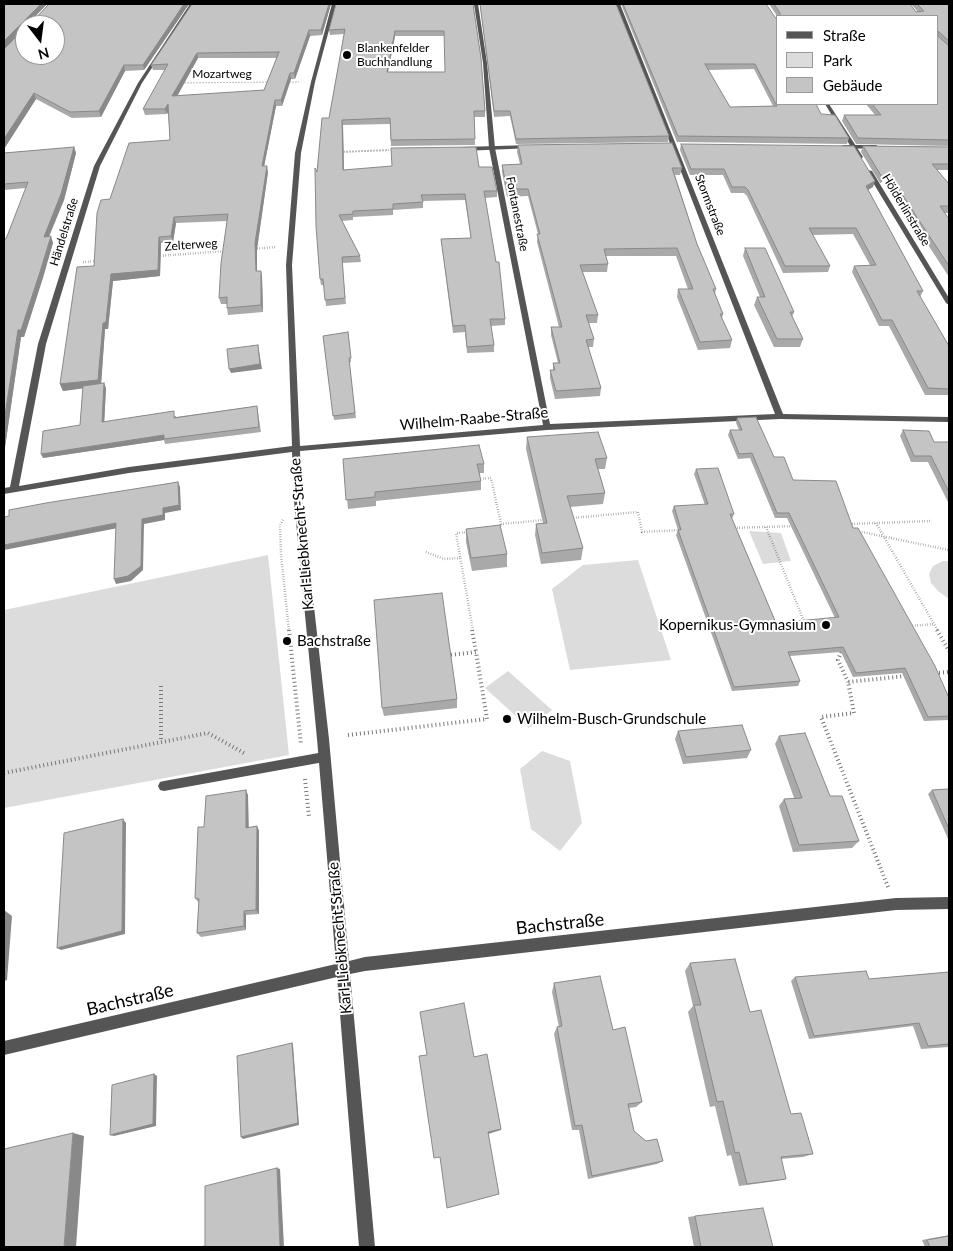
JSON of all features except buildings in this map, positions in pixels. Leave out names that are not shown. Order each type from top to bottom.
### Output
[{"type":"street","name":"Händelstraße","points":[[14,489],[42,344],[101,157],[140,83],[192,4]]},
{"type":"street","name":"Karl-Liebknecht-Straße","points":[[334,4],[313,82],[298,153],[289,246],[295,448],[310,633],[324,757],[367,1247]]},
{"type":"street","name":"Fontanestraße","points":[[476,4],[485,63],[492,148],[547,426]]},
{"type":"street","name":"Stormstraße","points":[[618,4],[780,416]]},
{"type":"street","name":"Hölderlinstraße","points":[[828,105],[949,303]]},
{"type":"street","points":[[665,146],[684,146]]},
{"type":"street","points":[[455,149],[540,147]]},
{"type":"street","points":[[834,147],[882,148]]},
{"type":"street","name":"Wilhelm-Raabe-Straße","points":[[4,491],[139,469],[295,448],[547,426],[780,416],[949,419]]},
{"type":"street","points":[[164,786],[324,757]]},
{"type":"street","name":"Bachstraße","points":[[4,1048],[343,969],[389,961],[896,904],[949,903]]},
{"type":"path","name":"Mozartweg","points":[[179,83],[304,82]]},
{"type":"path","points":[[336,152],[389,150]]},
{"type":"path","points":[[249,249],[289,246]]},
{"type":"path","name":"Zelterweg","points":[[153,257],[230,251]]},
{"type":"path","points":[[66,264],[105,260]]},
{"type":"path","points":[[478,479],[491,478],[502,529]]},
{"type":"path","points":[[569,518],[638,512],[642,532],[688,530]]},
{"type":"path","points":[[501,524],[550,520]]},
{"type":"path","points":[[842,524],[932,522]]},
{"type":"path","points":[[876,523],[949,651]]},
{"type":"path","points":[[726,528],[795,526]]},
{"type":"path","points":[[766,527],[805,625]]},
{"type":"path","points":[[850,530],[949,550]]},
{"type":"path","points":[[348,735],[487,719],[456,533],[474,532]]},
{"type":"path","points":[[426,552],[444,559],[460,558]]},
{"type":"path","points":[[907,626],[934,624]]},
{"type":"path","points":[[450,655],[476,652]]},
{"type":"path","points":[[841,652],[838,660],[848,682],[854,712],[821,717],[896,904]]},
{"type":"path","points":[[931,674],[949,672]]},
{"type":"path","points":[[848,682],[912,675]]},
{"type":"path","points":[[161,686],[161,742]]},
{"type":"path","points":[[4,773],[208,733],[265,767]]},
{"type":"green space","points":[[749,531],[781,533],[791,561],[763,564]]},
{"type":"green space","points":[[268,555],[289,755],[4,808],[4,610]]},
{"type":"green space","points":[[638,560],[671,660],[570,670],[552,589],[583,565]]},
{"type":"green space","points":[[943,561],[949,561],[949,599],[931,583],[929,574],[933,566]]},
{"type":"green space","points":[[508,671],[552,710],[529,728],[485,688]]},
{"type":"green space","points":[[542,751],[570,761],[582,823],[560,851],[531,829],[520,769]]},
{"type":"place","name":"Blankenfelder Buchhandlung","points":[[347,55]]},
{"type":"place","name":"Kopernikus-Gymnasium","points":[[826,625]]},
{"type":"place","name":"Bachstraße","points":[[287,641]]},
{"type":"place","name":"Wilhelm-Busch-Grundschule","points":[[507,719]]}]
